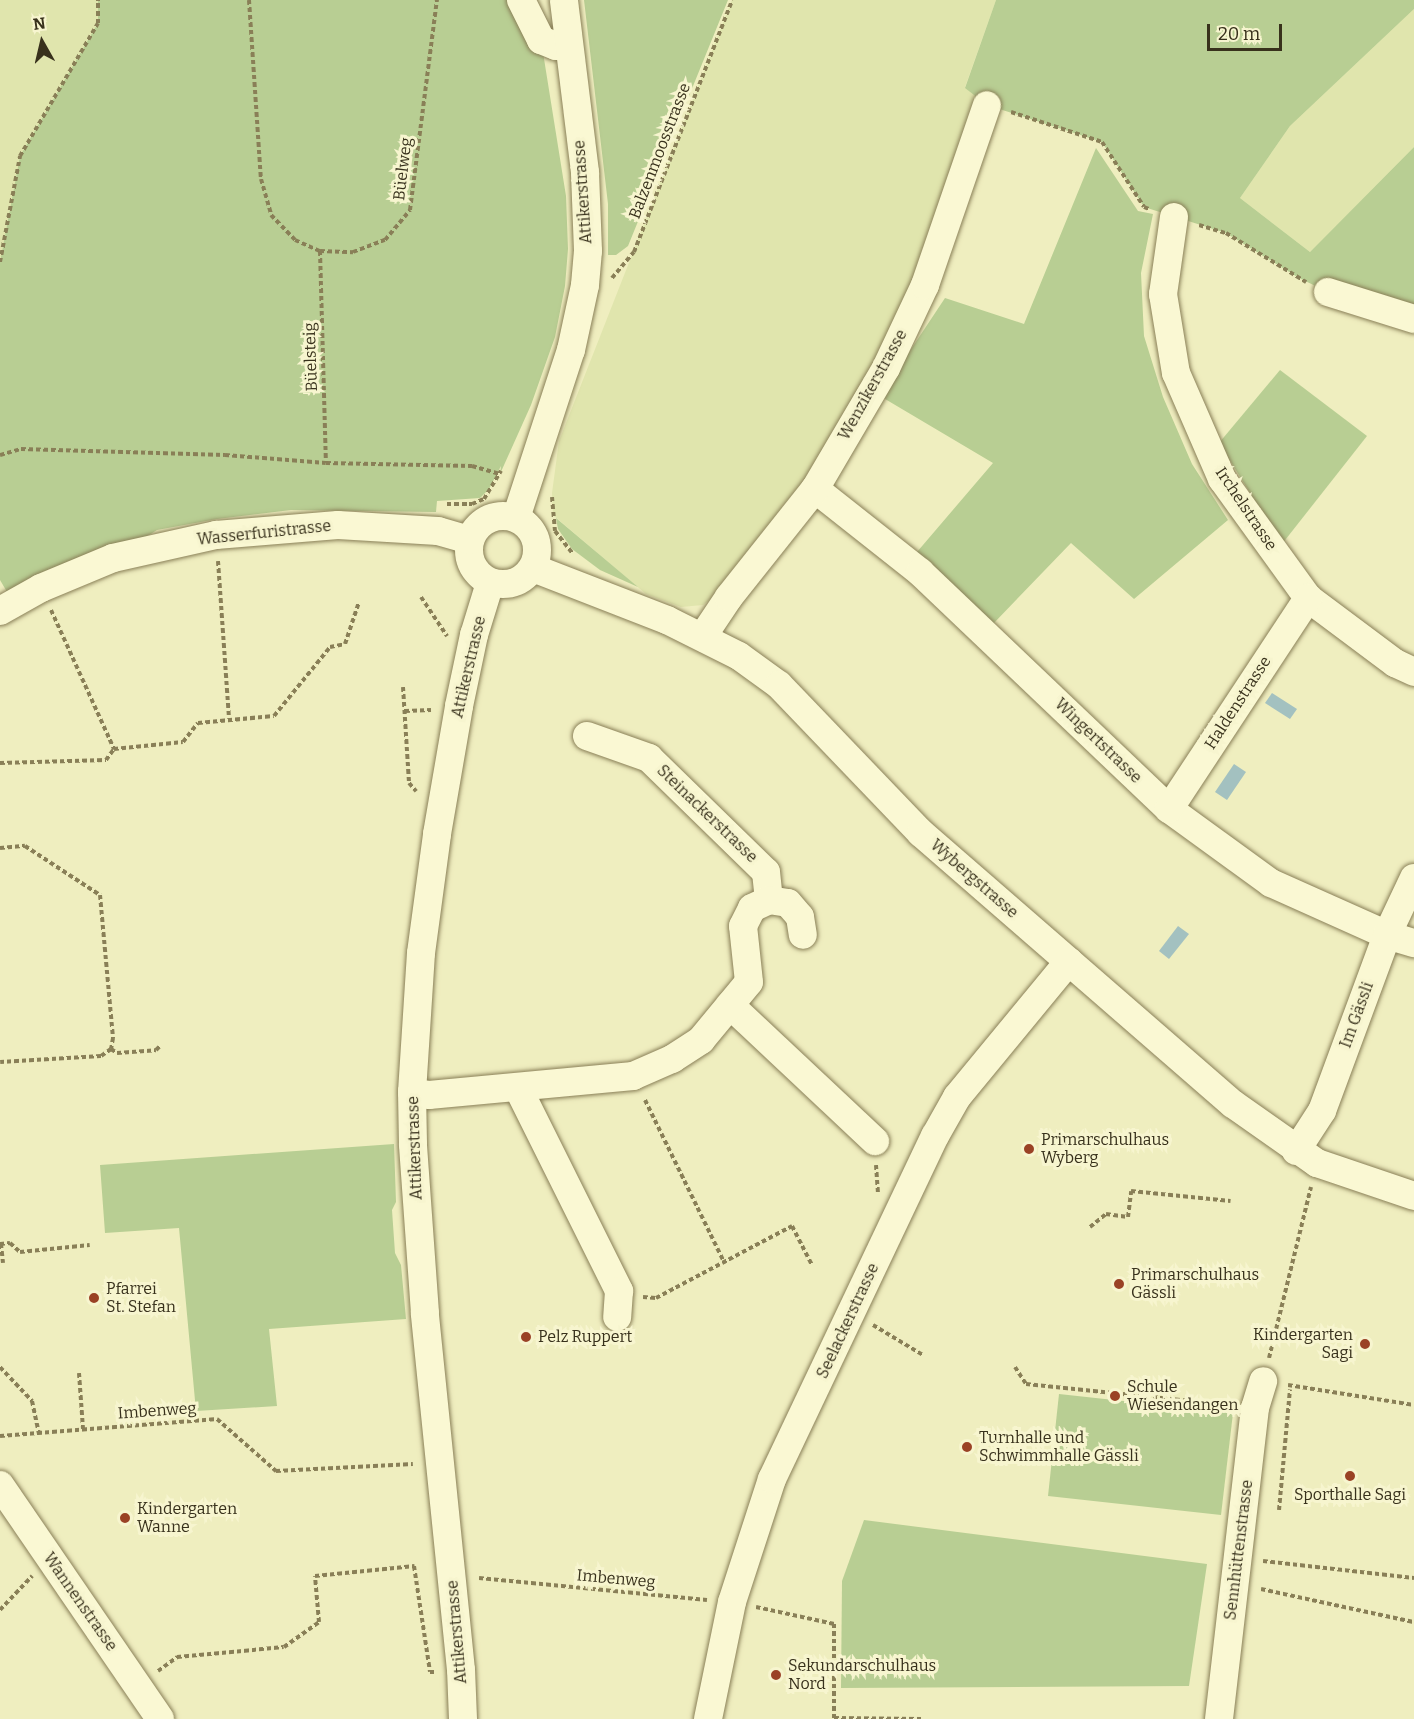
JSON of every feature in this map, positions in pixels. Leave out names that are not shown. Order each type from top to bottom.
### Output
[{"type":"street","points":[[521,0],[541,40],[556,46],[568,46]]},
{"type":"street","name":"Attikerstrasse","points":[[516,518],[572,350],[585,285],[588,223],[585,172],[564,0]]},
{"type":"street","name":"Wenzikerstrasse","points":[[703,636],[729,597],[815,489],[886,368],[924,285],[987,105]]},
{"type":"street","name":"Irchelstrasse","points":[[1174,217],[1163,294],[1176,373],[1222,479],[1308,598],[1395,663],[1414,672]]},
{"type":"street","points":[[1328,292],[1414,319]]},
{"type":"street","name":"Wingertstrasse","points":[[815,489],[920,572],[1169,808],[1271,883],[1387,935],[1414,943]]},
{"type":"street","points":[[502,516],[516,518],[533,534],[537,545],[533,568],[525,577],[514,583],[502,585],[490,583],[481,578],[470,560],[470,540],[477,528],[488,519],[502,516]]},
{"type":"street","name":"Wasserfuristrasse","points":[[0,611],[41,588],[113,558],[216,535],[338,525],[438,531],[470,540]]},
{"type":"street","name":"Wybergstrasse","points":[[533,568],[703,636],[739,656],[780,685],[921,833],[1233,1104],[1307,1157],[1414,1196]]},
{"type":"street","name":"Attikerstrasse","points":[[463,1719],[461,1670],[425,1313],[413,1144],[412,1092],[421,953],[437,834],[459,706],[474,635],[490,583]]},
{"type":"street","name":"Haldenstrasse","points":[[1169,808],[1308,598]]},
{"type":"street","name":"Steinackerstrasse","points":[[587,736],[649,758],[766,872],[769,900]]},
{"type":"street","name":"Im Gässli","points":[[1307,1157],[1387,935],[1414,878]]},
{"type":"street","points":[[412,1092],[429,1095],[633,1076],[672,1059],[701,1040],[749,982],[743,935],[746,916],[752,908],[769,900],[788,903],[795,909],[803,926],[803,935]]},
{"type":"street","name":"Seelackerstrasse","points":[[708,1719],[732,1602],[772,1479],[894,1222],[935,1136],[957,1097],[1068,962]]},
{"type":"street","points":[[730,1005],[875,1141]]},
{"type":"street","points":[[518,1088],[618,1304]]},
{"type":"street","name":"Sennhüttenstrasse","points":[[1219,1719],[1259,1395]]},
{"type":"street","name":"Wannenstrasse","points":[[0,1485],[160,1719]]},
{"type":"path","points":[[0,262],[20,156],[98,23],[98,0]]},
{"type":"path","name":"Büelweg","points":[[249,0],[261,179],[272,215],[295,240],[320,251],[353,252],[385,240],[410,210],[436,0]]},
{"type":"path","name":"Balzenmoosstrasse","points":[[585,285],[606,284],[634,252],[732,0]]},
{"type":"path","name":"Büelsteig","points":[[320,251],[326,463]]},
{"type":"path","points":[[0,455],[21,449],[225,455],[326,463],[472,466],[500,474]]},
{"type":"path","points":[[216,535],[229,719]]},
{"type":"path","points":[[41,588],[114,749]]},
{"type":"path","points":[[421,597],[451,641]]},
{"type":"path","points":[[0,763],[106,760],[114,749],[183,742],[198,723],[274,716],[330,647],[345,644],[359,602]]},
{"type":"path","points":[[403,687],[409,783],[420,795]]},
{"type":"path","points":[[405,711],[437,710]]},
{"type":"path","points":[[0,848],[25,846],[100,895],[113,1038],[111,1048],[101,1056],[0,1062]]},
{"type":"path","points":[[111,1048],[117,1053],[156,1050],[161,1045]]},
{"type":"path","points":[[633,1076],[725,1264]]},
{"type":"path","points":[[875,1141],[879,1212],[894,1222]]},
{"type":"path","points":[[1259,1395],[1307,1157]]},
{"type":"path","points":[[1090,1227],[1106,1214],[1128,1217],[1131,1191],[1231,1201]]},
{"type":"path","points":[[618,1304],[638,1297],[656,1298],[725,1264],[792,1226],[812,1265]]},
{"type":"path","points":[[3,1263],[1,1244],[10,1244],[20,1252],[90,1245]]},
{"type":"path","points":[[852,1312],[923,1355]]},
{"type":"path","points":[[0,1367],[32,1401],[39,1433]]},
{"type":"path","points":[[1015,1367],[1026,1384],[1259,1395],[1291,1386],[1414,1406]]},
{"type":"path","points":[[79,1373],[83,1429]]},
{"type":"path","points":[[1279,1510],[1291,1386]]},
{"type":"path","name":"Imbenweg","points":[[0,1436],[217,1419],[276,1472],[441,1463]]},
{"type":"path","points":[[0,1610],[49,1558]]},
{"type":"path","points":[[137,1685],[177,1657],[285,1647],[319,1622],[315,1576],[414,1566],[430,1672],[461,1670]]},
{"type":"path","points":[[1237,1570],[1414,1578]]},
{"type":"path","points":[[1237,1570],[1414,1622]]},
{"type":"path","name":"Imbenweg","points":[[473,1578],[732,1602],[834,1624],[834,1718]]},
{"type":"path","points":[[834,1718],[922,1719]]},
{"type":"green space","points":[[0,0],[98,0],[98,23],[20,156],[0,262]]},
{"type":"green space","points":[[98,0],[521,0],[541,40],[566,196],[568,249],[565,286],[555,337],[531,405],[500,474],[501,466],[489,489],[480,498],[437,501],[436,512],[291,510],[217,519],[157,530],[113,558],[13,602],[0,580],[0,262],[20,156],[98,23]]},
{"type":"green space","points":[[584,0],[728,0],[628,246],[616,255],[608,255],[608,204]]},
{"type":"green space","points":[[732,0],[996,0],[965,87],[987,105],[925,285],[815,489],[712,598],[703,605],[681,607],[646,594],[553,515],[552,493],[559,441]]},
{"type":"green space","points":[[996,0],[1414,0],[1414,9],[1290,126],[1240,198],[1310,252],[1414,147],[1414,319],[1328,292],[1299,278],[1226,233],[1144,207],[1102,142],[987,105],[965,88]]},
{"type":"green space","points":[[1414,9],[1414,147],[1310,252],[1240,198],[1290,126]]},
{"type":"green space","points":[[1096,148],[1138,211],[1153,214],[1141,273],[1144,336],[1163,397],[1192,464],[1228,520],[1134,599],[1071,543],[993,624],[917,552],[993,463],[880,396],[945,298],[1024,324]]},
{"type":"green space","points":[[1280,370],[1367,436],[1282,544],[1219,443]]},
{"type":"green space","points":[[556,518],[638,587],[600,570],[572,549],[558,529]]},
{"type":"green space","points":[[394,1144],[396,1202],[392,1210],[395,1253],[401,1265],[406,1319],[269,1329],[277,1406],[196,1411],[179,1228],[105,1233],[100,1165]]},
{"type":"green space","points":[[1059,1394],[1233,1413],[1221,1515],[1048,1496]]},
{"type":"green space","points":[[864,1520],[1207,1564],[1189,1686],[841,1688],[842,1581]]},
{"type":"water","points":[[1272,693],[1297,709],[1290,719],[1265,703]]},
{"type":"water","points":[[1234,764],[1246,772],[1227,800],[1215,792]]},
{"type":"water","points":[[1178,926],[1189,934],[1169,959],[1159,951]]},
{"type":"place","name":"Primarschulhaus Wyberg","points":[[1029,1149]]},
{"type":"place","name":"Primarschulhaus Gässli","points":[[1119,1284]]},
{"type":"place","name":"Pfarrei St. Stefan","points":[[94,1298]]},
{"type":"place","name":"Pelz Ruppert","points":[[526,1337]]},
{"type":"place","name":"Kindergarten Sagi","points":[[1365,1344]]},
{"type":"place","name":"Schule Wiesendangen","points":[[1115,1396]]},
{"type":"place","name":"Turnhalle und Schwimmhalle Gässli","points":[[967,1447]]},
{"type":"place","name":"Sporthalle Sagi","points":[[1350,1476]]},
{"type":"place","name":"Kindergarten Wanne","points":[[125,1518]]},
{"type":"place","name":"Sekundarschulhaus Nord","points":[[776,1675]]}]
